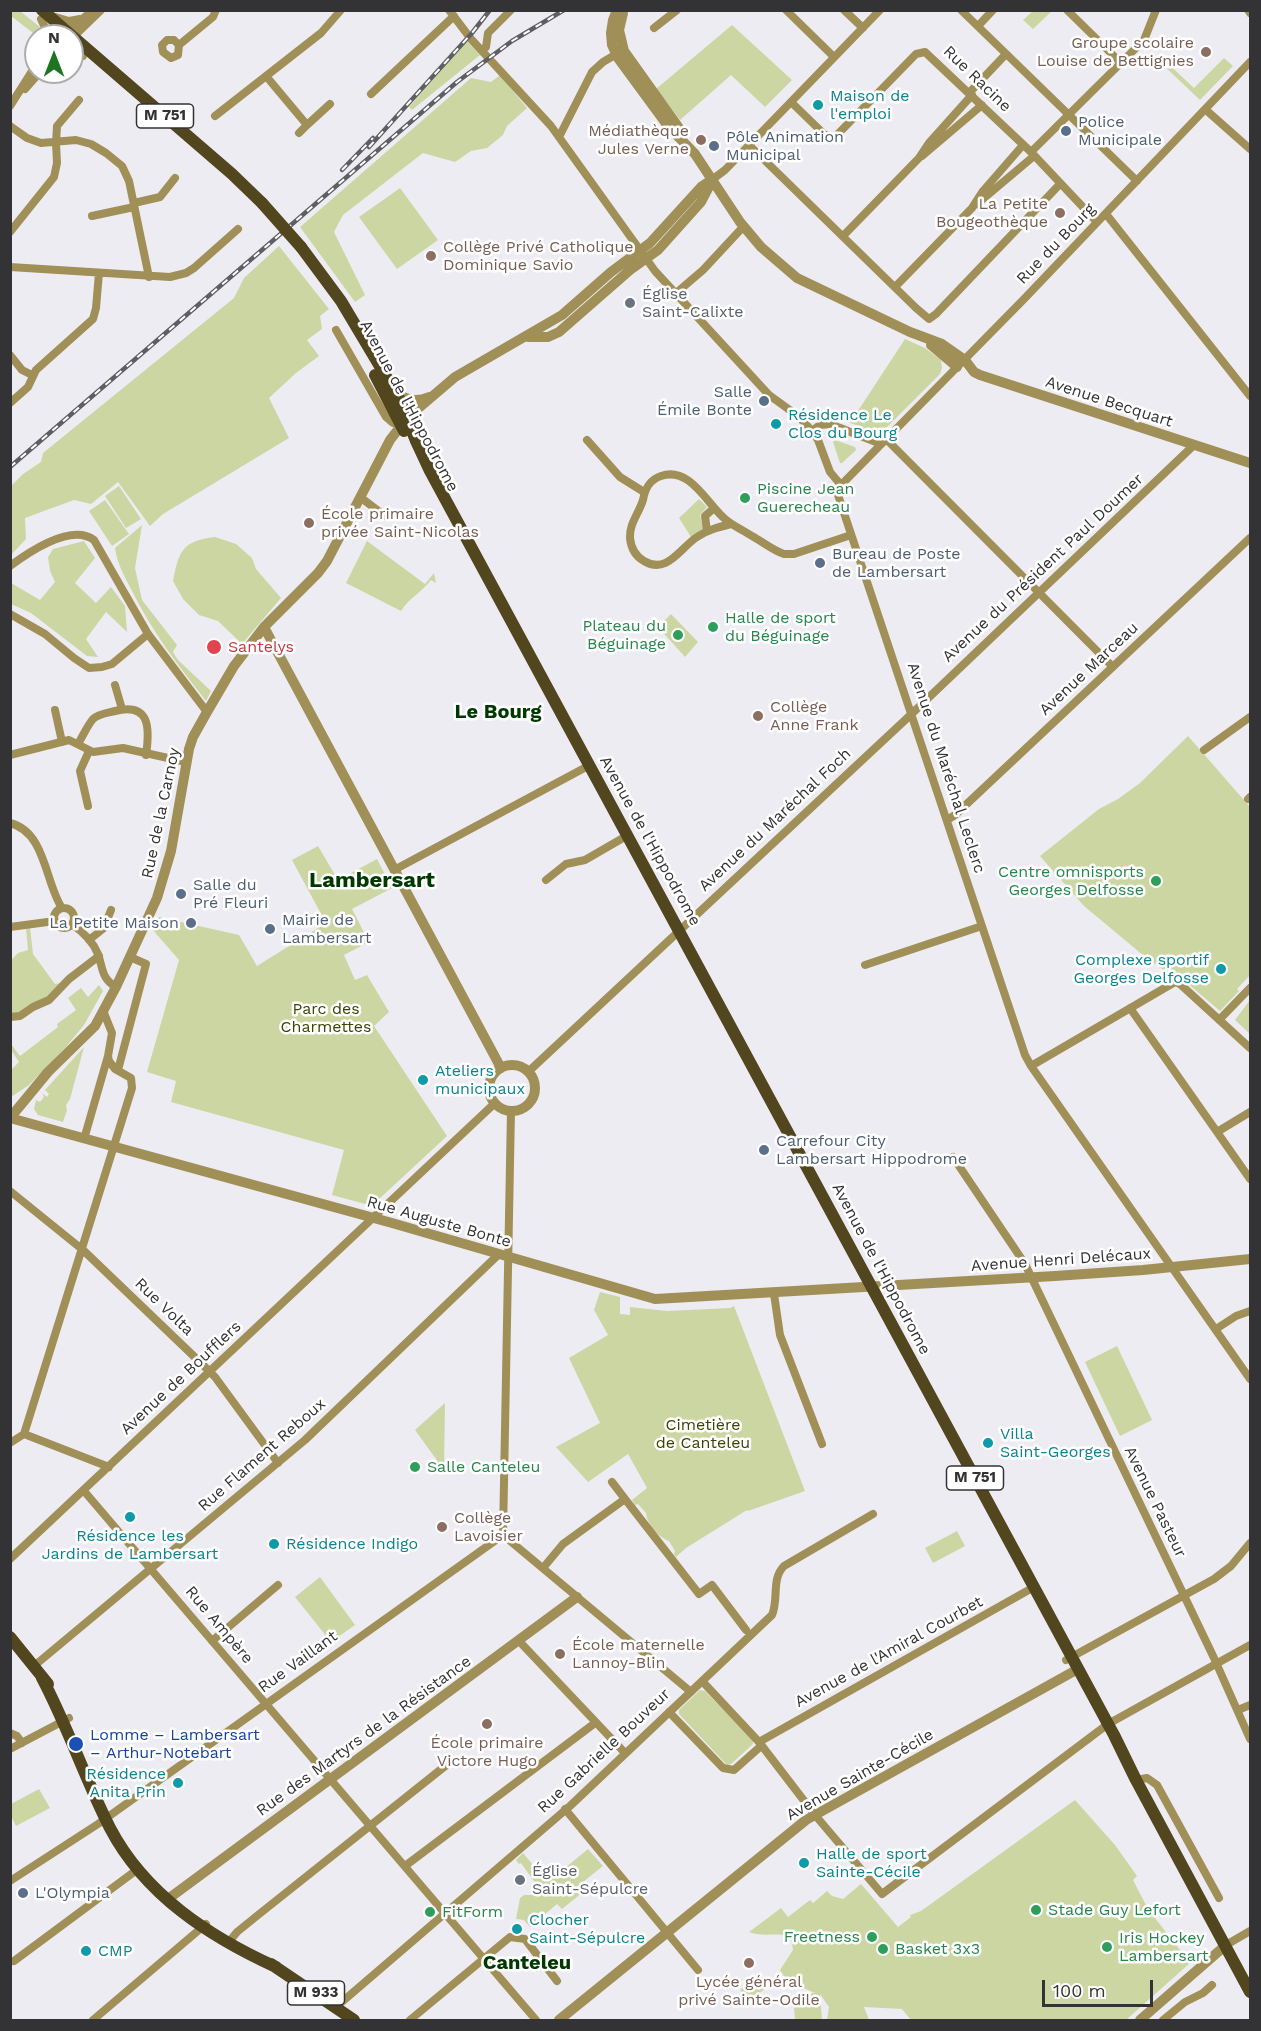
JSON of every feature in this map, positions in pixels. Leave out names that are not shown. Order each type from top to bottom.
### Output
[{"type":"main road","name":"Avenue de l'Hippodrome","points":[[40,13],[53,24]]},
{"type":"main road","name":"Avenue de l'Hippodrome","points":[[84,50],[232,174],[341,301],[392,388],[413,451],[869,1287],[1105,1726],[1115,1749],[1136,1780],[1251,1992]]},
{"type":"main road","name":"Avenue de l'Hippodrome","points":[[84,60],[260,207]]},
{"type":"main road","name":"Avenue de l'Hippodrome","points":[[299,250],[404,421]]},
{"type":"main road","name":"Avenue de l'Hippodrome","points":[[587,767],[623,838],[677,932]]},
{"type":"main road","name":"M 933","points":[[10,1637],[34,1666],[66,1720],[108,1816],[125,1851],[138,1869],[168,1899],[205,1926],[276,1967],[354,2020]]},
{"type":"street","points":[[78,24],[93,10]]},
{"type":"street","points":[[84,24],[101,10]]},
{"type":"street","points":[[179,45],[213,17],[216,10]]},
{"type":"street","points":[[214,116],[321,33],[341,10]]},
{"type":"street","points":[[475,35],[488,33],[511,10]]},
{"type":"street","points":[[616,38],[612,24],[618,10]]},
{"type":"street","points":[[616,38],[624,10]]},
{"type":"street","points":[[654,28],[677,10]]},
{"type":"street","points":[[786,10],[834,57]]},
{"type":"street","points":[[844,10],[863,28]]},
{"type":"street","points":[[336,330],[386,417],[393,423],[404,421],[467,369],[561,315],[611,272],[642,255],[701,187],[725,170],[880,10]]},
{"type":"street","points":[[961,10],[1137,181]]},
{"type":"street","points":[[978,26],[993,10]]},
{"type":"street","points":[[1067,10],[1121,63]]},
{"type":"street","points":[[895,287],[972,208],[988,197],[1032,154],[1068,114],[1146,37],[1156,10]]},
{"type":"street","points":[[40,13],[64,20],[74,21],[83,18]]},
{"type":"street","points":[[454,16],[486,47],[500,69]]},
{"type":"street","points":[[454,16],[471,39],[559,137],[642,255],[675,294],[769,395],[795,414],[812,431],[818,440],[830,472],[841,485]]},
{"type":"street","points":[[371,94],[454,16]]},
{"type":"street","points":[[486,47],[488,33]]},
{"type":"street","name":"Avenue Becquart","points":[[616,38],[635,83],[668,126],[695,154],[743,226],[761,247],[797,278],[916,334],[975,373],[992,380],[1251,463]]},
{"type":"street","name":"Rue Racine","points":[[791,102],[824,134],[831,138],[835,137],[916,54],[921,51],[929,54],[1023,145],[1097,222]]},
{"type":"street","points":[[559,137],[592,72],[600,64],[620,52]]},
{"type":"street","points":[[920,158],[929,143],[1006,54]]},
{"type":"street","name":"Rue du Bourg","points":[[841,485],[1248,68]]},
{"type":"street","points":[[266,76],[307,125]]},
{"type":"street","points":[[12,103],[24,84]]},
{"type":"street","points":[[12,103],[29,84]]},
{"type":"street","points":[[10,232],[54,177],[57,163],[56,130],[59,123],[79,100]]},
{"type":"street","points":[[299,133],[330,104]]},
{"type":"street","points":[[843,236],[920,158],[982,105]]},
{"type":"street","points":[[1206,110],[1251,149]]},
{"type":"street","points":[[10,126],[32,141],[41,143],[81,141],[106,153],[125,170],[149,277]]},
{"type":"street","points":[[749,145],[922,315],[929,319],[1060,184]]},
{"type":"street","points":[[972,208],[983,191],[1023,145]]},
{"type":"street","points":[[92,216],[160,197],[176,178]]},
{"type":"street","points":[[1106,214],[1251,396]]},
{"type":"street","points":[[675,294],[703,270],[743,226]]},
{"type":"street","points":[[10,267],[170,277],[190,271],[238,229]]},
{"type":"street","points":[[10,403],[28,387],[33,375],[93,319],[99,273]]},
{"type":"street","points":[[10,356],[22,370],[33,375]]},
{"type":"street","points":[[392,388],[401,397],[412,400],[432,396]]},
{"type":"street","name":"Rue de la Carnoy","points":[[11,1118],[48,1072],[89,1033],[104,1012],[154,905],[168,863],[186,762],[193,738],[234,666],[264,627],[321,570],[390,440],[404,421]]},
{"type":"street","points":[[812,431],[820,425],[830,424],[884,442],[1113,667]]},
{"type":"street","points":[[587,440],[620,477],[644,492]]},
{"type":"street","name":"Avenue du Président Paul Doumer","points":[[911,713],[1194,445]]},
{"type":"street","points":[[731,524],[707,531],[669,562],[653,565],[645,562],[634,551],[630,537],[644,492],[652,481],[668,474],[689,480],[713,508],[731,524],[784,554],[794,554],[851,535]]},
{"type":"street","name":"Avenue du Maréchal Leclerc","points":[[841,485],[838,492],[839,499],[1030,1066],[1251,1379]]},
{"type":"street","points":[[360,497],[381,513]]},
{"type":"street","points":[[707,531],[705,516],[713,508]]},
{"type":"street","points":[[10,566],[56,539],[89,536],[98,545],[148,634],[207,712]]},
{"type":"street","name":"Avenue Marceau","points":[[947,820],[964,807],[1251,538]]},
{"type":"street","points":[[10,614],[45,634],[89,668],[112,664],[148,634]]},
{"type":"street","points":[[264,627],[501,1068]]},
{"type":"street","points":[[116,685],[122,709]]},
{"type":"street","points":[[78,744],[94,718],[132,708],[143,716],[148,732],[147,755]]},
{"type":"street","points":[[55,711],[62,742]]},
{"type":"street","name":"Avenue du Maréchal Foch","points":[[528,1072],[911,713]]},
{"type":"street","points":[[1204,750],[1251,717]]},
{"type":"street","points":[[10,755],[69,740],[89,751],[123,748],[186,762]]},
{"type":"street","points":[[88,806],[80,771],[89,751]]},
{"type":"street","points":[[394,870],[587,767]]},
{"type":"street","points":[[10,823],[23,828],[30,837],[47,867],[52,889],[62,908]]},
{"type":"street","points":[[546,880],[566,864],[585,860],[623,838]]},
{"type":"street","points":[[55,921],[56,913],[62,908],[69,909],[73,912],[72,924]]},
{"type":"street","points":[[90,940],[104,928],[111,910]]},
{"type":"street","points":[[10,927],[55,921],[64,927],[72,924]]},
{"type":"street","points":[[72,924],[90,940],[99,956],[103,975],[116,987]]},
{"type":"street","points":[[865,965],[982,926]]},
{"type":"street","points":[[10,1017],[20,1017],[33,1007],[49,1000],[69,979],[99,956]]},
{"type":"street","points":[[118,1070],[146,964],[130,957]]},
{"type":"street","points":[[1030,1066],[1172,983],[1180,984],[1251,1048]]},
{"type":"street","points":[[1219,1020],[1251,988]]},
{"type":"street","points":[[1130,1008],[1251,1179]]},
{"type":"street","points":[[84,1139],[108,1056],[112,1033],[104,1012]]},
{"type":"street","points":[[10,1443],[24,1434],[132,1084],[128,1076],[111,1064],[108,1056]]},
{"type":"street","points":[[514,1065],[528,1072],[534,1085],[532,1097],[525,1106],[511,1110],[495,1103],[490,1095],[489,1085],[493,1074],[501,1068],[514,1065]]},
{"type":"street","name":"Avenue de Boufflers","points":[[10,1559],[495,1103]]},
{"type":"street","points":[[511,1110],[504,1255],[503,1535],[691,1692]]},
{"type":"street","points":[[1217,1132],[1251,1112]]},
{"type":"street","name":"Rue Auguste Bonte","points":[[11,1118],[655,1299],[869,1287]]},
{"type":"street","name":"Avenue Pasteur","points":[[953,1157],[1020,1254],[1185,1596],[1251,1739]]},
{"type":"street","name":"Rue Volta","points":[[10,1191],[82,1250],[210,1372],[278,1462]]},
{"type":"street","name":"Rue Flament Reboux","points":[[34,1666],[278,1462],[504,1255]]},
{"type":"street","name":"Avenue Henri Delécaux","points":[[869,1287],[1032,1278],[1251,1259]]},
{"type":"street","points":[[774,1294],[780,1335],[822,1444]]},
{"type":"street","points":[[1216,1329],[1236,1316],[1251,1311]]},
{"type":"street","points":[[24,1434],[109,1467]]},
{"type":"street","points":[[612,1482],[699,1594],[712,1585],[746,1630]]},
{"type":"street","name":"Rue Ampère","points":[[84,1491],[536,2020]]},
{"type":"street","points":[[543,1568],[563,1544],[625,1499]]},
{"type":"street","name":"Rue Gabrielle Bouveur","points":[[336,2007],[565,1809],[772,1615],[781,1569],[873,1514]]},
{"type":"street","name":"Rue Vaillant","points":[[10,1881],[108,1816],[503,1535]]},
{"type":"street","points":[[1069,1659],[1208,1583],[1226,1570],[1251,1543]]},
{"type":"street","points":[[212,1641],[278,1585]]},
{"type":"street","name":"Avenue de l'Amiral Courbet","points":[[669,1712],[723,1768],[735,1770],[760,1744],[1032,1589]]},
{"type":"street","name":"Rue des Martyrs de la Résistance","points":[[168,1899],[577,1597]]},
{"type":"street","points":[[519,1641],[625,1754]]},
{"type":"street","points":[[702,1681],[760,1744],[815,1815],[882,1894],[1105,1726],[1251,1645]]},
{"type":"street","name":"Avenue Sainte-Cécile","points":[[559,2020],[815,1815],[1075,1671]]},
{"type":"street","points":[[1238,1710],[1251,1705]]},
{"type":"street","points":[[10,1749],[66,1720]]},
{"type":"street","points":[[405,1866],[596,1723]]},
{"type":"street","points":[[10,1733],[17,1736],[22,1743]]},
{"type":"street","points":[[229,1941],[449,1763]]},
{"type":"street","points":[[1136,1780],[1147,1778],[1157,1785],[1219,1898]]},
{"type":"street","points":[[565,1809],[698,1970]]},
{"type":"street","points":[[14,1961],[138,1869]]},
{"type":"street","points":[[93,2020],[205,1926]]},
{"type":"street","points":[[1140,2020],[1226,1945],[1251,1931]]},
{"type":"street","points":[[410,2020],[510,1937],[525,1939],[557,1981]]},
{"type":"street","points":[[1163,2020],[1185,2002],[1203,1993],[1212,1985]]},
{"type":"green space","points":[[10,11],[20,11],[36,24],[24,24],[24,26],[11,16]]},
{"type":"green space","points":[[1033,11],[1052,11],[1033,29],[1023,20]]},
{"type":"green space","points":[[732,25],[792,80],[765,107],[731,75],[680,120],[656,89]]},
{"type":"green space","points":[[467,41],[480,55],[412,110],[409,107]]},
{"type":"green space","points":[[1224,58],[1233,66],[1200,100],[1160,62],[1163,59],[1194,88]]},
{"type":"green space","points":[[500,75],[527,108],[507,126],[503,135],[487,148],[471,151],[455,162],[423,153],[343,215],[334,232],[365,295],[355,302],[300,227],[471,78],[491,82]]},
{"type":"green space","points":[[400,188],[438,240],[397,269],[359,217]]},
{"type":"green space","points":[[279,246],[329,309],[320,316],[322,329],[307,340],[319,356],[269,398],[289,438],[163,514],[150,526],[118,482],[91,504],[74,500],[25,518],[26,539],[11,555],[11,486],[23,474],[41,462],[43,453],[234,298],[244,278]]},
{"type":"green space","points":[[905,339],[925,348],[941,360],[940,374],[886,428],[873,431],[850,423]]},
{"type":"green space","points":[[835,440],[855,447],[856,450],[842,463],[840,463],[833,442]]},
{"type":"green space","points":[[119,486],[141,519],[126,528],[105,496]]},
{"type":"green space","points":[[699,499],[707,507],[700,515],[703,529],[691,537],[679,518]]},
{"type":"green space","points":[[105,500],[129,534],[112,546],[89,511]]},
{"type":"green space","points":[[142,525],[135,568],[142,600],[177,645],[173,652],[178,660],[211,691],[206,701],[157,635],[119,565],[115,548]]},
{"type":"green space","points":[[215,537],[236,544],[252,558],[256,569],[281,598],[242,644],[218,621],[199,615],[183,599],[173,581],[177,562],[184,549],[195,541]]},
{"type":"green space","points":[[84,541],[95,558],[75,583],[96,603],[111,587],[125,606],[127,632],[106,612],[86,639],[98,657],[87,656],[31,613],[11,604],[11,583],[40,600],[55,582],[50,571],[48,557],[53,549]]},
{"type":"green space","points":[[367,541],[425,584],[434,573],[436,583],[431,580],[401,611],[346,583]]},
{"type":"green space","name":"Plateau du Béguinage","points":[[671,614],[698,642],[685,657],[658,627]]},
{"type":"green space","name":"Centre omnisports Georges Delfosse","points":[[1188,736],[1250,807],[1250,975],[1220,1011],[1186,982],[1176,979],[1144,956],[1084,906],[1040,856],[1099,809],[1140,783]]},
{"type":"green space","name":"Parc des Charmettes","points":[[318,846],[338,880],[377,859],[392,888],[352,909],[369,942],[344,955],[355,980],[367,975],[389,1012],[374,1026],[447,1136],[378,1200],[369,1205],[332,1195],[344,1150],[171,1102],[176,1081],[147,1072],[179,960],[152,929],[159,917],[239,935],[257,966],[326,923],[292,860]]},
{"type":"green space","points":[[30,927],[33,954],[55,984],[61,983],[52,994],[39,1003],[24,1011],[11,1014],[11,960],[18,953],[28,950],[26,928]]},
{"type":"green space","points":[[99,985],[103,991],[84,1025],[29,1085],[11,1097],[11,1070],[19,1062],[11,1050],[11,1044],[20,1056],[76,1010],[68,998],[81,988],[88,997]]},
{"type":"green space","points":[[1250,1000],[1250,1034],[1235,1020]]},
{"type":"green space","points":[[84,1047],[63,1122],[38,1115],[34,1109],[36,1100],[40,1102],[44,1097],[42,1093],[47,1097],[49,1094],[45,1090]]},
{"type":"green space","name":"Cimetière de Canteleu","points":[[600,1292],[620,1297],[620,1314],[630,1315],[630,1307],[667,1311],[734,1306],[805,1491],[747,1510],[686,1548],[676,1557],[669,1541],[654,1530],[646,1513],[632,1500],[647,1488],[628,1454],[588,1482],[556,1447],[600,1423],[569,1358],[608,1335],[594,1310]]},
{"type":"green space","points":[[1117,1346],[1152,1420],[1120,1436],[1085,1362]]},
{"type":"green space","points":[[445,1403],[444,1470],[415,1430]]},
{"type":"green space","points":[[957,1531],[965,1546],[933,1563],[925,1548]]},
{"type":"green space","points":[[320,1577],[355,1625],[331,1642],[295,1597]]},
{"type":"green space","points":[[700,1690],[705,1691],[753,1740],[753,1744],[731,1764],[727,1765],[679,1714],[679,1710]]},
{"type":"green space","points":[[39,1789],[50,1808],[16,1826],[11,1816],[11,1804]]},
{"type":"green space","name":"Stade Guy Lefort","points":[[1075,1800],[1115,1845],[1137,1876],[1133,1880],[1148,1909],[1190,1963],[1126,2020],[911,2020],[902,2009],[864,2007],[869,2020],[827,2020],[829,2007],[820,1994],[822,2020],[795,2020],[793,1995],[815,1993],[787,1981],[780,1970],[793,1950],[791,1938],[749,1932],[781,1908],[788,1917],[810,1900],[813,1903],[827,1891],[832,1896],[843,1899],[861,1884],[898,1927],[911,1917],[910,1915],[921,1911]]},
{"type":"green space","points":[[588,1849],[603,1866],[578,1886],[583,1892],[562,1909],[557,1904],[530,1927],[524,1920],[516,1919],[520,1898],[535,1892],[536,1884],[521,1863],[519,1864],[516,1860],[523,1853],[533,1865],[538,1862],[542,1874],[549,1873],[554,1877]]},
{"type":"green space","points":[[760,1974],[769,1986],[749,2001],[740,1990]]},
{"type":"railway","points":[[369,147],[490,10]]},
{"type":"railway","points":[[10,467],[457,82],[512,41],[564,10]]},
{"type":"railway","points":[[342,170],[373,138]]},
{"type":"place","name":"Groupe scolaire Louise de Bettignies","points":[[1206,52]]},
{"type":"place","name":"Maison de l'emploi","points":[[818,105]]},
{"type":"place","name":"Police Municipale","points":[[1066,131]]},
{"type":"place","name":"Médiathèque Jules Verne","points":[[701,140]]},
{"type":"place","name":"Pôle Animation Municipal","points":[[714,146]]},
{"type":"place","name":"La Petite Bougeothèque","points":[[1060,213]]},
{"type":"place","name":"Collège Privé Catholique Dominique Savio","points":[[431,256]]},
{"type":"place","name":"Église Saint-Calixte","points":[[630,303]]},
{"type":"place","name":"Salle Émile Bonte","points":[[764,401]]},
{"type":"place","name":"Résidence Le Clos du Bourg","points":[[776,424]]},
{"type":"place","name":"Piscine Jean Guerecheau","points":[[745,498]]},
{"type":"place","name":"École primaire privée Saint-Nicolas","points":[[309,523]]},
{"type":"place","name":"Bureau de Poste de Lambersart","points":[[820,563]]},
{"type":"place","name":"Halle de sport du Béguinage","points":[[713,627]]},
{"type":"place","name":"Plateau du Béguinage","points":[[678,635]]},
{"type":"place","name":"Santelys","points":[[214,647]]},
{"type":"place","name":"Collège Anne Frank","points":[[758,716]]},
{"type":"place","name":"Centre omnisports Georges Delfosse","points":[[1156,881]]},
{"type":"place","name":"Salle du Pré Fleuri","points":[[181,894]]},
{"type":"place","name":"La Petite Maison","points":[[191,923]]},
{"type":"place","name":"Mairie de Lambersart","points":[[270,929]]},
{"type":"place","name":"Complexe sportif Georges Delfosse","points":[[1221,969]]},
{"type":"place","name":"Ateliers municipaux","points":[[423,1080]]},
{"type":"place","name":"Carrefour City Lambersart Hippodrome","points":[[764,1150]]},
{"type":"place","name":"Villa Saint-Georges","points":[[988,1443]]},
{"type":"place","name":"Salle Canteleu","points":[[415,1467]]},
{"type":"place","name":"Résidence les Jardins de Lambersart","points":[[130,1517]]},
{"type":"place","name":"Collège Lavoisier","points":[[442,1527]]},
{"type":"place","name":"Résidence Indigo","points":[[274,1544]]},
{"type":"place","name":"École maternelle Lannoy-Blin","points":[[560,1654]]},
{"type":"place","name":"École primaire Victore Hugo","points":[[487,1724]]},
{"type":"place","name":"Lomme – Lambersart – Arthur-Notebart","points":[[76,1744]]},
{"type":"place","name":"Résidence Anita Prin","points":[[178,1783]]},
{"type":"place","name":"Halle de sport Sainte-Cécile","points":[[804,1863]]},
{"type":"place","name":"Église Saint-Sépulcre","points":[[520,1880]]},
{"type":"place","name":"L'Olympia","points":[[23,1893]]},
{"type":"place","name":"Stade Guy Lefort","points":[[1036,1910]]},
{"type":"place","name":"FitForm","points":[[430,1912]]},
{"type":"place","name":"Clocher Saint-Sépulcre","points":[[517,1929]]},
{"type":"place","name":"Freetness","points":[[872,1937]]},
{"type":"place","name":"Iris Hockey Lambersart","points":[[1107,1947]]},
{"type":"place","name":"Basket 3x3","points":[[883,1949]]},
{"type":"place","name":"CMP","points":[[86,1951]]},
{"type":"place","name":"Lycée général privé Sainte-Odile","points":[[749,1963]]},
{"type":"district","name":"Le Bourg","points":[[498,712]]},
{"type":"district","name":"Lambersart","points":[[372,881]]},
{"type":"district","name":"Canteleu","points":[[527,1963]]}]
